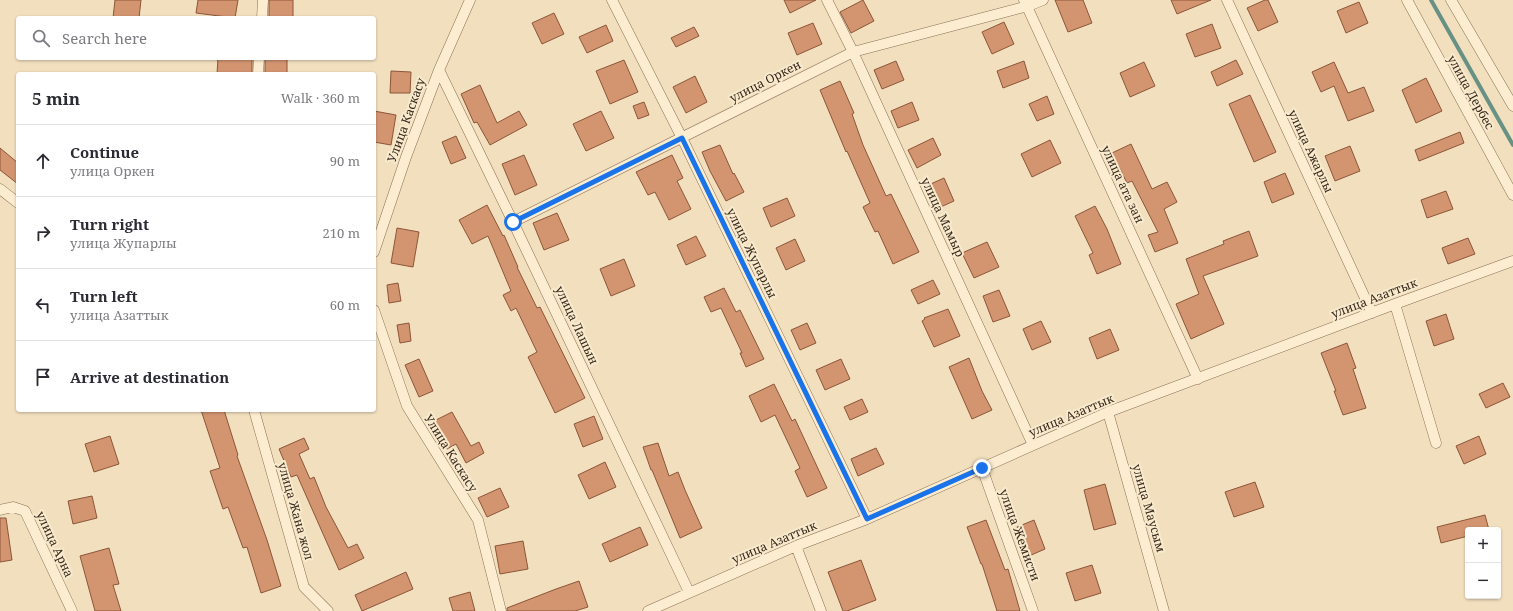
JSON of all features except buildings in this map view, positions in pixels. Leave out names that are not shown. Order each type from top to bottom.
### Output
[{"type":"street","points":[[262,16],[264,0]]},
{"type":"street","name":"Улица Каскасу","points":[[376,246],[406,158],[439,70],[470,0]]},
{"type":"street","name":"улица Жупарлы","points":[[612,0],[682,138],[867,519]]},
{"type":"street","name":"улица Мамыр","points":[[827,0],[853,52],[1033,445]]},
{"type":"street","name":"улица Оркен","points":[[513,222],[853,52],[1026,3],[1043,0]]},
{"type":"street","name":"улица Ажарлы","points":[[1227,0],[1372,313]]},
{"type":"street","name":"улица Дербес","points":[[1407,0],[1513,195]]},
{"type":"street","points":[[1451,0],[1513,106]]},
{"type":"street","name":"улица ата зан","points":[[1026,3],[1198,379]]},
{"type":"street","points":[[258,72],[259,60]]},
{"type":"street","name":"улица Лашын","points":[[439,70],[689,592]]},
{"type":"street","points":[[0,189],[16,201]]},
{"type":"street","name":"улица Азаттык","points":[[648,611],[796,546],[867,519],[1108,412],[1513,261]]},
{"type":"street","points":[[1395,304],[1436,443]]},
{"type":"street","name":"Улица Каскасу","points":[[376,316],[407,406],[478,520],[501,611]]},
{"type":"street","name":"улица Жана жол","points":[[255,412],[304,587],[328,611]]},
{"type":"street","name":"улица Маусым","points":[[1108,412],[1164,611]]},
{"type":"street","name":"улица Жемисти","points":[[982,468],[1033,611]]},
{"type":"street","name":"улица Арна","points":[[0,510],[13,506],[25,511],[72,611]]},
{"type":"street","points":[[796,546],[821,611]]},
{"type":"waterway","points":[[1431,0],[1513,145]]},
{"type":"route","points":[[513,222],[682,138],[867,519],[982,468]]}]
